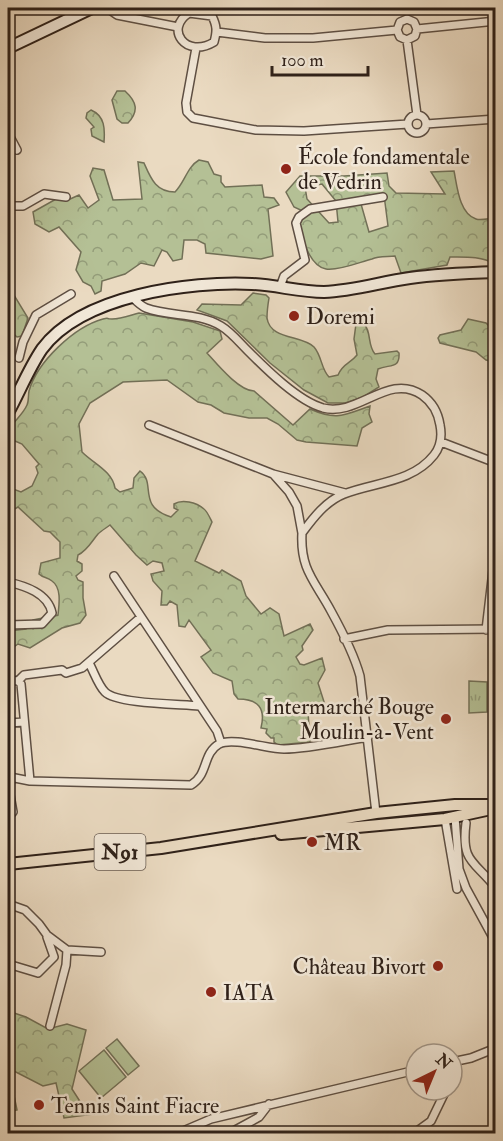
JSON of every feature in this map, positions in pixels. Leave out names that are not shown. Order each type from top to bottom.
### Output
[{"type":"main road","name":"N91","points":[[340,824],[376,813],[455,805],[495,807]]},
{"type":"main road","points":[[450,818],[455,805]]},
{"type":"main road","name":"N91","points":[[8,864],[161,848],[340,824],[381,825],[450,818],[495,807]]},
{"type":"main road","points":[[376,813],[381,825]]},
{"type":"street","points":[[8,48],[92,8]]},
{"type":"street","points":[[107,8],[117,15],[178,27]]},
{"type":"street","points":[[189,13],[212,16],[217,32],[214,42],[206,47],[196,48],[189,46],[180,38],[178,27],[182,18],[189,13]]},
{"type":"street","points":[[407,19],[414,22],[417,29],[414,36],[407,40],[400,37],[397,30],[400,22],[407,19]]},
{"type":"street","points":[[417,29],[495,21]]},
{"type":"street","points":[[217,32],[265,38],[312,38],[397,30]]},
{"type":"street","points":[[407,40],[417,115]]},
{"type":"street","points":[[196,48],[186,103],[187,112],[193,118],[256,130],[304,131],[408,124]]},
{"type":"street","points":[[417,115],[423,117],[426,124],[424,130],[418,133],[411,130],[408,124],[411,118],[417,115]]},
{"type":"street","points":[[426,124],[495,119]]},
{"type":"street","points":[[8,133],[16,150]]},
{"type":"street","points":[[8,206],[23,206],[44,194],[66,197]]},
{"type":"street","points":[[279,287],[284,276],[305,260],[296,223],[304,212],[383,197]]},
{"type":"street","points":[[8,413],[42,349],[54,336],[87,313],[108,303],[184,288],[232,284],[324,292],[432,275],[495,272]]},
{"type":"street","points":[[19,358],[22,342],[36,315],[71,294]]},
{"type":"street","points":[[132,297],[145,308],[202,319],[221,326],[291,389],[322,408],[350,407],[398,387],[417,392],[432,404],[441,427],[441,442],[436,453],[426,464],[388,482],[345,493],[330,502],[302,533]]},
{"type":"street","points":[[149,425],[273,474],[345,493]]},
{"type":"street","points":[[441,442],[495,463]]},
{"type":"street","points":[[273,474],[289,492],[297,506],[302,533],[302,558],[309,575],[333,614],[360,676],[376,813]]},
{"type":"street","points":[[486,630],[495,545]]},
{"type":"street","points":[[114,576],[217,731],[221,743]]},
{"type":"street","points":[[8,582],[27,587],[39,594],[51,606],[52,613],[42,624],[8,625]]},
{"type":"street","points":[[18,681],[24,675],[62,670],[66,674],[82,668],[141,617]]},
{"type":"street","points":[[344,639],[388,630],[418,628],[495,629]]},
{"type":"street","points":[[89,663],[104,692],[110,695],[123,700],[199,706]]},
{"type":"street","points":[[8,680],[18,681]]},
{"type":"street","points":[[18,681],[21,684],[30,781]]},
{"type":"street","points":[[8,723],[24,722]]},
{"type":"street","points":[[8,817],[13,812],[9,776],[30,781],[191,784],[198,780],[203,773],[207,758],[221,743],[285,749],[368,738]]},
{"type":"street","points":[[450,818],[457,889]]},
{"type":"street","points":[[450,818],[459,869],[466,888],[495,943]]},
{"type":"street","points":[[466,823],[465,853],[495,888]]},
{"type":"street","points":[[8,904],[25,910],[47,935],[67,950],[101,952]]},
{"type":"street","points":[[492,935],[495,908]]},
{"type":"street","points":[[8,964],[38,974],[54,957],[47,935]]},
{"type":"street","points":[[50,1026],[66,965],[67,950]]},
{"type":"street","points":[[464,1059],[495,1048]]},
{"type":"street","points":[[176,1134],[211,1119],[404,1073]]},
{"type":"street","points":[[413,1134],[431,1121],[440,1102]]},
{"type":"street","points":[[228,1134],[260,1118],[269,1104]]},
{"type":"green space","points":[[117,91],[125,91],[134,103],[135,111],[128,123],[122,123],[117,119],[112,100]]},
{"type":"green space","points":[[91,110],[102,119],[104,142],[92,136],[91,129],[94,127],[86,118],[87,113]]},
{"type":"green space","points":[[199,160],[208,162],[214,174],[221,176],[221,182],[225,187],[262,185],[264,197],[274,198],[279,205],[268,209],[273,256],[261,259],[206,253],[205,244],[197,240],[184,240],[182,259],[173,261],[167,252],[162,250],[154,266],[141,263],[125,274],[102,281],[101,291],[95,294],[91,286],[83,282],[76,270],[81,252],[59,227],[49,232],[35,224],[33,212],[56,199],[68,200],[79,195],[88,208],[99,200],[90,176],[93,168],[104,170],[113,200],[142,199],[138,162],[144,163],[155,184],[163,190],[175,192]]},
{"type":"green space","points":[[454,171],[462,205],[470,216],[478,220],[495,218],[495,264],[479,258],[450,257],[447,265],[401,273],[395,256],[378,257],[343,268],[331,269],[320,267],[311,257],[299,222],[307,213],[294,207],[286,192],[300,176],[387,173],[389,186],[396,193],[445,194],[431,172]],"holes":[[[322,184],[336,201],[338,222],[329,223],[307,199],[305,187]],[[384,195],[388,226],[369,232],[359,197]]]},
{"type":"green space","points":[[8,293],[14,295],[28,318],[22,336],[17,337],[8,329]]},
{"type":"green space","points":[[253,293],[266,295],[269,298],[267,318],[269,325],[280,334],[302,340],[314,347],[329,377],[338,375],[342,368],[357,355],[354,339],[356,324],[363,323],[366,326],[375,354],[397,351],[399,353],[398,362],[378,369],[376,379],[379,387],[363,397],[345,403],[328,403],[304,390],[270,363],[227,321],[197,310],[202,304],[241,305]]},
{"type":"green space","points":[[139,313],[193,322],[220,331],[222,339],[207,353],[235,382],[254,391],[293,425],[310,409],[334,416],[370,406],[369,414],[372,422],[362,428],[357,446],[306,442],[297,440],[267,418],[249,418],[224,413],[211,405],[198,402],[167,380],[123,382],[90,403],[79,424],[82,452],[106,472],[115,488],[120,492],[133,488],[134,478],[140,471],[147,482],[150,501],[160,512],[171,517],[178,510],[174,508],[174,504],[181,502],[193,503],[205,510],[212,522],[195,561],[219,573],[222,570],[241,581],[246,596],[261,614],[270,608],[279,614],[284,636],[310,624],[313,630],[302,646],[303,650],[296,657],[300,664],[304,665],[322,658],[325,670],[318,683],[326,708],[325,715],[308,712],[310,742],[278,745],[274,742],[274,738],[266,733],[267,729],[261,728],[262,715],[259,706],[245,699],[238,699],[234,694],[232,681],[213,673],[201,657],[211,650],[189,620],[185,627],[179,626],[177,605],[170,601],[167,605],[161,605],[162,591],[153,581],[151,574],[164,571],[162,563],[153,561],[147,565],[110,525],[78,555],[77,561],[82,564],[82,571],[76,576],[83,582],[86,615],[80,623],[62,628],[30,648],[18,644],[8,651],[8,631],[26,629],[33,620],[58,615],[57,588],[52,581],[39,574],[41,563],[60,558],[60,542],[50,532],[44,531],[18,507],[8,513],[8,487],[21,492],[32,486],[38,473],[36,467],[39,464],[22,444],[15,441],[9,449],[7,436],[9,430],[27,405],[33,380],[58,347],[92,323],[105,318],[119,318]]},
{"type":"green space","points":[[468,319],[486,323],[491,328],[490,334],[495,337],[495,362],[486,360],[476,352],[440,343],[438,338],[440,335],[461,330]]},
{"type":"green space","points":[[469,681],[487,682],[487,712],[469,713]]},
{"type":"green space","points":[[8,1011],[26,1017],[48,1029],[67,1024],[86,1030],[72,1089],[81,1103],[94,1114],[64,1118],[56,1083],[43,1086],[8,1068]]},
{"type":"green space","points":[[117,1039],[139,1066],[128,1075],[106,1048]]},
{"type":"green space","points":[[104,1050],[126,1077],[101,1098],[79,1071]]},
{"type":"green space","points":[[8,1066],[17,1110],[8,1112]]},
{"type":"place","name":"École fondamentale de Vedrin","points":[[286,169]]},
{"type":"place","name":"Doremi","points":[[294,316]]},
{"type":"place","name":"Intermarché Bouge Moulin-à-Vent","points":[[446,719]]},
{"type":"place","name":"MR","points":[[312,842]]},
{"type":"place","name":"Château Bivort","points":[[438,966]]},
{"type":"place","name":"IATA","points":[[211,992]]},
{"type":"place","name":"Tennis Saint Fiacre","points":[[39,1105]]}]
